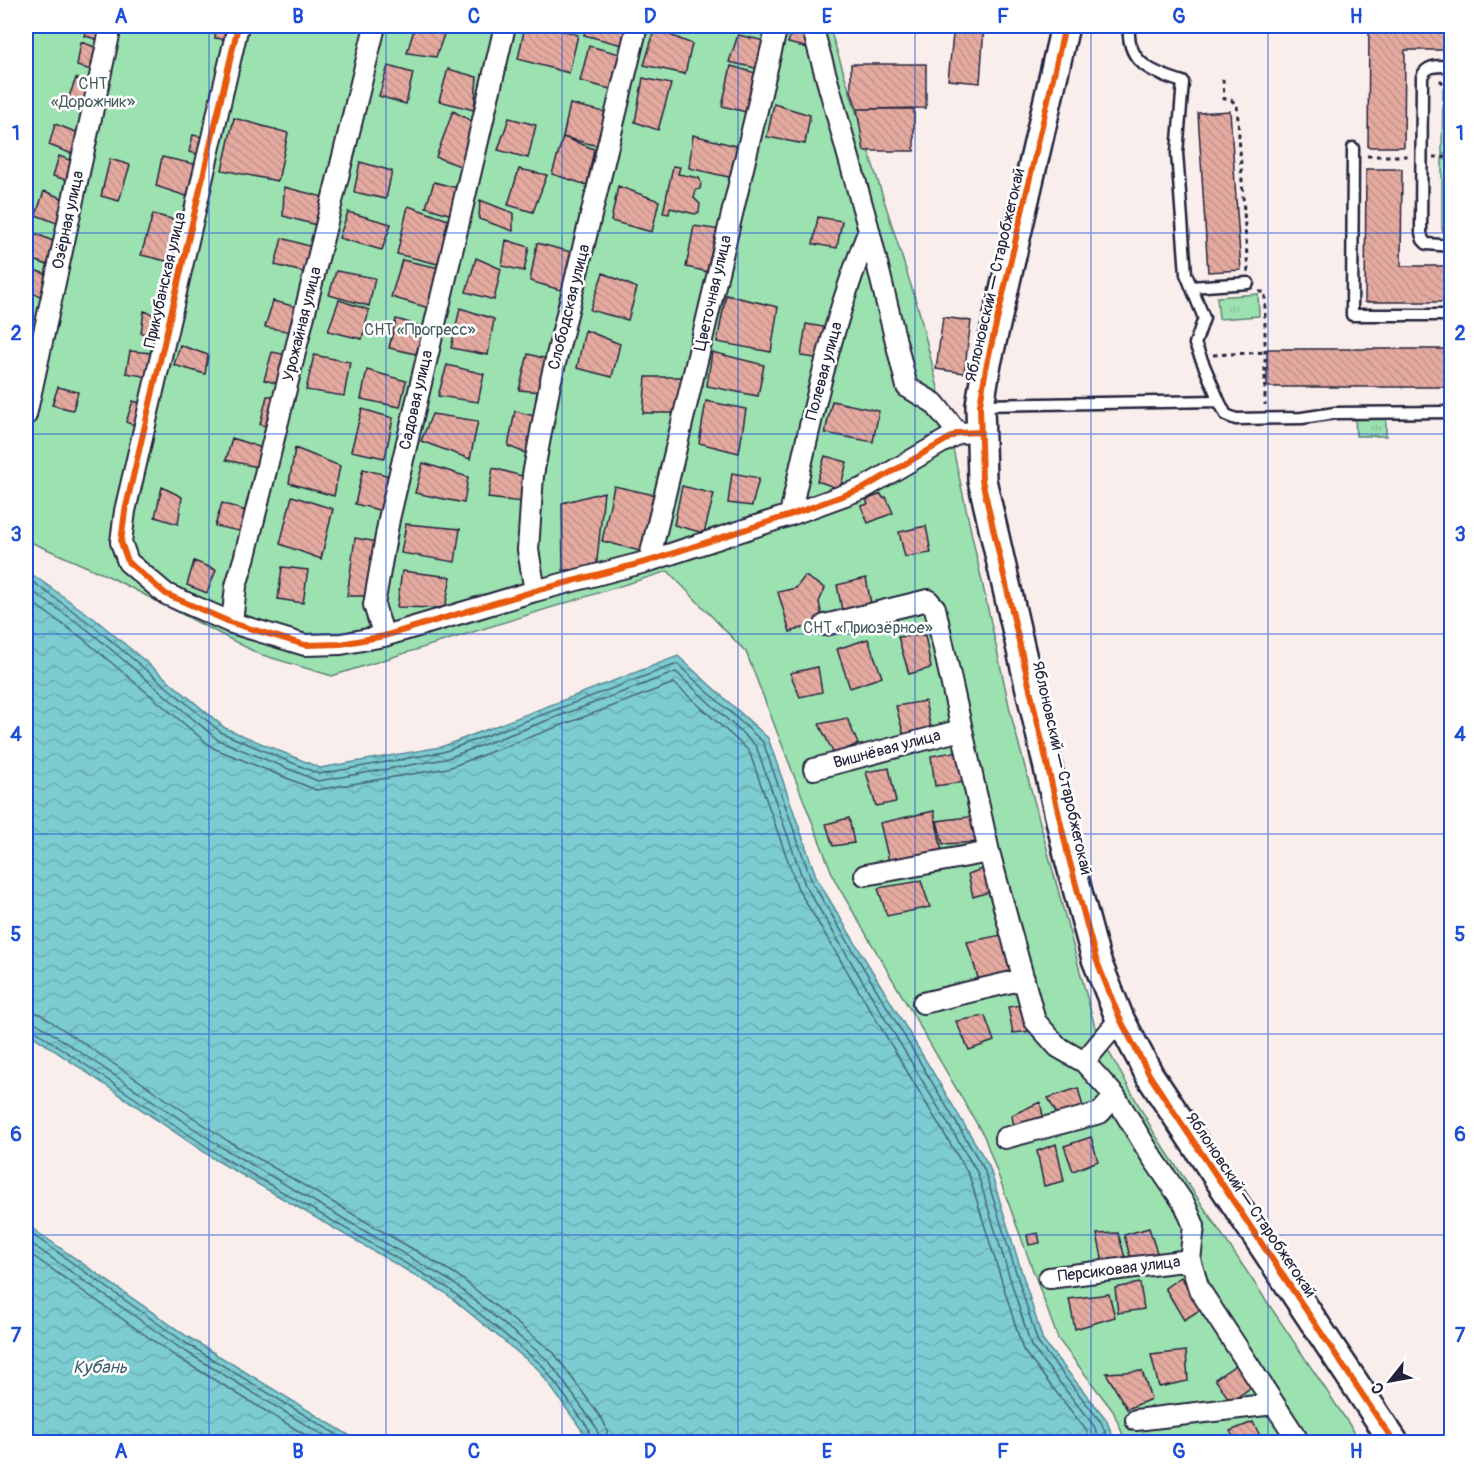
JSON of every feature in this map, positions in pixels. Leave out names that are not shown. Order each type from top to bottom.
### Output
[{"type":"street","name":"Озёрная улица","points":[[26,415],[111,26]]},
{"type":"street","name":"Прикубанская улица","points":[[232,623],[166,594],[129,562],[121,542],[125,512],[238,26]]},
{"type":"street","name":"Урожайная улица","points":[[232,623],[236,586],[375,26]]},
{"type":"street","name":"Садовая улица","points":[[384,636],[374,605],[389,519],[505,26]]},
{"type":"street","name":"Слободская улица","points":[[535,591],[528,550],[533,475],[550,384],[637,26]]},
{"type":"street","name":"Цветочная улица","points":[[649,561],[777,26]]},
{"type":"street","points":[[232,623],[305,645],[340,644],[384,636],[535,591],[649,561],[790,515],[864,488],[969,432],[934,403],[907,387],[868,230],[812,26]]},
{"type":"street","name":"Яблоновский — Старобжегокай","points":[[1065,26],[980,405],[969,432],[1068,855],[1096,959],[1120,1019],[1150,1076],[1394,1443]]},
{"type":"street","name":"Полевая улица","points":[[790,515],[814,406],[851,273],[868,230]]},
{"type":"street","points":[[825,625],[928,600],[935,608],[989,852],[1035,1021],[1058,1047],[1084,1062],[1115,1096],[1150,1154],[1185,1205],[1194,1226],[1190,1260],[1199,1288],[1299,1443]]},
{"type":"street","name":"Вишнёвая улица","points":[[814,769],[961,730]]},
{"type":"street","points":[[865,875],[989,852]]},
{"type":"street","points":[[923,1003],[1024,979]]},
{"type":"street","points":[[1084,1062],[1120,1019]]},
{"type":"street","points":[[1005,1138],[1100,1113],[1115,1096]]},
{"type":"street","name":"Персиковая улица","points":[[1049,1278],[1190,1260]]},
{"type":"street","points":[[1136,1420],[1275,1404]]},
{"type":"lane","points":[[1129,26],[1128,35],[1137,59],[1144,66],[1162,76],[1183,82],[1177,153],[1186,274],[1204,318],[1195,338],[1195,344],[1226,415],[1231,418],[1302,418],[1335,413],[1452,412]]},
{"type":"lane","points":[[1452,66],[1434,66],[1424,72],[1422,156],[1423,240],[1432,246],[1452,246]]},
{"type":"lane","points":[[1353,152],[1352,315],[1452,315]]},
{"type":"lane","points":[[1191,287],[1248,283]]},
{"type":"lane","points":[[980,405],[1219,401]]},
{"type":"path","points":[[1223,79],[1224,99],[1230,99],[1237,105],[1249,293],[1265,292],[1265,418]]},
{"type":"path","points":[[1440,80],[1452,93]]},
{"type":"path","points":[[1353,152],[1452,157]]},
{"type":"path","points":[[1439,236],[1452,222]]},
{"type":"path","points":[[1199,356],[1265,352]]},
{"type":"green space","name":"СНТ «Прогресс»","points":[[26,26],[829,26],[919,311],[953,449],[1012,719],[1095,1027],[1156,1136],[1361,1442],[1126,1442],[1113,1411],[1058,1339],[984,1136],[835,881],[746,652],[668,571],[332,676],[259,654],[110,577],[26,540]]},
{"type":"green space","points":[[1443,88],[1451,98],[1451,154],[1442,154]]},
{"type":"green space","points":[[1442,159],[1451,160],[1452,218],[1442,229]]},
{"type":"green space","points":[[1258,294],[1259,316],[1219,319],[1217,297]]},
{"type":"green space","points":[[1355,417],[1386,417],[1386,436],[1356,436]]},
{"type":"water","points":[[26,570],[96,620],[225,728],[320,768],[441,747],[678,656],[768,738],[817,879],[989,1166],[1043,1341],[1106,1419],[1115,1442],[582,1442],[584,1433],[538,1369],[444,1292],[216,1160],[26,1031]]},
{"type":"water","name":"Кубань","points":[[26,1222],[188,1337],[360,1442],[26,1442]]},
{"type":"building","points":[[88,26],[106,26],[103,41],[85,36]]},
{"type":"building","points":[[216,26],[233,26],[230,40],[215,38]]},
{"type":"building","points":[[415,26],[447,26],[436,57],[407,53]]},
{"type":"building","points":[[525,26],[549,26],[578,35],[569,73],[518,59]]},
{"type":"building","points":[[586,26],[631,26],[626,46],[584,35]]},
{"type":"building","points":[[793,26],[807,26],[808,48],[788,43]]},
{"type":"building","points":[[954,26],[984,26],[980,83],[948,80]]},
{"type":"building","points":[[1369,26],[1452,26],[1452,50],[1405,50],[1404,147],[1368,147]]},
{"type":"building","points":[[655,29],[692,44],[685,74],[644,65]]},
{"type":"building","points":[[738,35],[765,41],[760,69],[729,62]]},
{"type":"building","points":[[81,42],[101,49],[95,71],[77,66]]},
{"type":"building","points":[[589,46],[620,54],[614,90],[580,81]]},
{"type":"building","points":[[851,64],[926,64],[926,108],[857,109],[851,91]]},
{"type":"building","points":[[388,66],[413,73],[406,104],[379,96]]},
{"type":"building","points":[[731,66],[759,74],[750,113],[722,106]]},
{"type":"building","points":[[448,69],[477,77],[474,110],[439,101]]},
{"type":"building","points":[[76,78],[93,85],[87,110],[67,102]]},
{"type":"building","points":[[643,78],[671,84],[658,130],[635,122]]},
{"type":"building","points":[[570,104],[605,112],[598,146],[563,137]]},
{"type":"building","points":[[774,104],[810,115],[805,144],[767,137]]},
{"type":"building","points":[[857,109],[914,109],[914,151],[864,151]]},
{"type":"building","points":[[453,111],[475,123],[463,167],[436,157]]},
{"type":"building","points":[[1230,111],[1241,270],[1208,272],[1198,113]]},
{"type":"building","points":[[234,118],[288,133],[278,181],[222,170]]},
{"type":"building","points":[[509,118],[536,125],[528,158],[498,150]]},
{"type":"building","points":[[55,124],[81,134],[75,155],[49,145]]},
{"type":"building","points":[[193,135],[206,138],[201,155],[189,152]]},
{"type":"building","points":[[693,135],[740,147],[733,178],[689,168]]},
{"type":"building","points":[[563,137],[594,149],[587,185],[552,174]]},
{"type":"building","points":[[59,156],[77,163],[73,182],[53,176]]},
{"type":"building","points":[[162,157],[199,165],[192,198],[156,186]]},
{"type":"building","points":[[110,159],[130,165],[119,201],[101,196]]},
{"type":"building","points":[[360,162],[392,171],[386,199],[354,192]]},
{"type":"building","points":[[673,166],[680,167],[678,174],[699,178],[700,189],[696,190],[694,198],[700,204],[699,212],[695,214],[670,208],[669,214],[663,213]]},
{"type":"building","points":[[519,169],[547,175],[533,212],[508,205]]},
{"type":"building","points":[[1366,169],[1402,169],[1401,266],[1452,266],[1452,302],[1365,302]]},
{"type":"building","points":[[434,182],[461,189],[455,216],[426,207]]},
{"type":"building","points":[[618,186],[659,201],[652,232],[611,221]]},
{"type":"building","points":[[284,187],[323,197],[316,225],[283,216]]},
{"type":"building","points":[[44,191],[69,201],[62,225],[36,215]]},
{"type":"building","points":[[480,200],[513,213],[513,231],[479,219]]},
{"type":"building","points":[[408,206],[454,222],[442,265],[397,254]]},
{"type":"building","points":[[348,212],[391,224],[382,250],[339,238]]},
{"type":"building","points":[[153,214],[186,223],[175,263],[141,255]]},
{"type":"building","points":[[818,217],[842,221],[837,248],[813,244]]},
{"type":"building","points":[[694,226],[721,230],[709,272],[686,267]]},
{"type":"building","points":[[28,230],[57,243],[50,266],[26,257]]},
{"type":"building","points":[[282,238],[312,247],[303,272],[275,265]]},
{"type":"building","points":[[506,240],[529,247],[524,271],[502,266]]},
{"type":"building","points":[[537,243],[571,252],[564,291],[530,281]]},
{"type":"building","points":[[476,258],[501,269],[494,300],[466,292]]},
{"type":"building","points":[[402,260],[440,268],[429,308],[391,297]]},
{"type":"building","points":[[34,270],[52,276],[43,297],[27,291]]},
{"type":"building","points":[[336,271],[375,278],[369,306],[329,295]]},
{"type":"building","points":[[603,273],[637,288],[628,320],[590,310]]},
{"type":"building","points":[[726,295],[778,307],[771,352],[717,342]]},
{"type":"building","points":[[339,300],[369,310],[362,339],[328,331]]},
{"type":"building","points":[[273,301],[297,307],[291,332],[265,327]]},
{"type":"building","points":[[460,308],[494,319],[488,355],[451,348]]},
{"type":"building","points":[[144,311],[164,318],[159,339],[141,333]]},
{"type":"building","points":[[943,317],[971,321],[964,373],[936,369]]},
{"type":"building","points":[[396,319],[424,327],[416,354],[389,348]]},
{"type":"building","points":[[806,324],[829,328],[823,359],[801,356]]},
{"type":"building","points":[[26,329],[37,332],[33,351],[26,348]]},
{"type":"building","points":[[585,330],[620,344],[612,377],[577,368]]},
{"type":"building","points":[[180,345],[208,355],[205,374],[174,365]]},
{"type":"building","points":[[1267,349],[1452,349],[1452,387],[1267,387]]},
{"type":"building","points":[[130,351],[152,353],[148,377],[126,373]]},
{"type":"building","points":[[272,352],[287,355],[280,384],[264,380]]},
{"type":"building","points":[[712,352],[764,365],[758,396],[707,386]]},
{"type":"building","points":[[528,354],[551,360],[542,392],[519,390]]},
{"type":"building","points":[[314,355],[350,362],[344,396],[306,390]]},
{"type":"building","points":[[447,365],[484,374],[478,402],[438,396]]},
{"type":"building","points":[[367,370],[406,381],[400,407],[361,399]]},
{"type":"building","points":[[646,377],[685,377],[676,413],[643,413]]},
{"type":"building","points":[[58,387],[78,392],[73,410],[52,405]]},
{"type":"building","points":[[267,396],[279,396],[273,427],[260,425]]},
{"type":"building","points":[[133,401],[143,404],[139,427],[126,422]]},
{"type":"building","points":[[706,401],[746,409],[739,453],[699,443]]},
{"type":"building","points":[[832,401],[879,411],[873,442],[825,433]]},
{"type":"building","points":[[362,409],[393,418],[385,458],[351,451]]},
{"type":"building","points":[[515,411],[538,417],[530,455],[508,446]]},
{"type":"building","points":[[432,414],[478,421],[470,459],[421,441]]},
{"type":"building","points":[[232,438],[262,448],[258,467],[226,460]]},
{"type":"building","points":[[295,448],[340,466],[334,496],[289,483]]},
{"type":"building","points":[[825,456],[847,462],[840,489],[817,481]]},
{"type":"building","points":[[423,463],[468,477],[464,503],[415,493]]},
{"type":"building","points":[[493,468],[522,476],[522,502],[488,498]]},
{"type":"building","points":[[363,469],[390,476],[383,511],[355,504]]},
{"type":"building","points":[[732,473],[759,478],[752,506],[728,503]]},
{"type":"building","points":[[614,486],[659,496],[644,552],[602,541]]},
{"type":"building","points":[[682,486],[714,494],[704,533],[674,525]]},
{"type":"building","points":[[162,487],[182,497],[178,524],[155,517]]},
{"type":"building","points":[[604,492],[596,570],[563,570],[562,503]]},
{"type":"building","points":[[881,494],[883,498],[886,497],[893,513],[868,523],[861,506],[868,504],[866,500]]},
{"type":"building","points":[[292,496],[333,509],[321,559],[280,544]]},
{"type":"building","points":[[222,503],[246,511],[239,531],[215,526]]},
{"type":"building","points":[[406,524],[460,529],[455,562],[401,553]]},
{"type":"building","points":[[926,526],[931,553],[905,557],[899,532]]},
{"type":"building","points":[[355,538],[378,542],[369,596],[347,596]]},
{"type":"building","points":[[194,561],[216,570],[207,593],[187,585]]},
{"type":"building","points":[[282,567],[308,570],[303,603],[278,599]]},
{"type":"building","points":[[402,571],[451,577],[445,608],[397,607]]},
{"type":"building","points":[[805,576],[825,588],[819,602],[823,621],[790,632],[778,592],[796,588]]},
{"type":"building","points":[[866,578],[872,609],[843,615],[837,585]]},
{"type":"building","points":[[925,635],[931,668],[909,674],[898,637]]},
{"type":"building","points":[[868,639],[882,677],[850,688],[837,649]]},
{"type":"building","points":[[818,667],[822,692],[800,697],[790,673]]},
{"type":"building","points":[[925,701],[931,729],[904,736],[896,706]]},
{"type":"building","points":[[847,718],[858,744],[834,754],[819,724]]},
{"type":"building","points":[[959,751],[964,782],[935,786],[931,756]]},
{"type":"building","points":[[889,768],[896,802],[876,806],[866,772]]},
{"type":"building","points":[[934,811],[942,852],[889,861],[880,823]]},
{"type":"building","points":[[976,816],[980,842],[943,844],[937,821]]},
{"type":"building","points":[[849,818],[854,843],[833,846],[826,824]]},
{"type":"building","points":[[988,867],[995,890],[973,897],[968,874]]},
{"type":"building","points":[[921,881],[930,907],[887,916],[878,888]]},
{"type":"building","points":[[1006,934],[1018,975],[980,984],[967,942]]},
{"type":"building","points":[[1021,1005],[1031,1031],[1013,1033],[1008,1007]]},
{"type":"building","points":[[985,1016],[994,1041],[969,1050],[956,1021]]},
{"type":"building","points":[[1078,1088],[1084,1111],[1059,1118],[1048,1098]]},
{"type":"building","points":[[1040,1102],[1044,1120],[1014,1128],[1012,1115]]},
{"type":"building","points":[[1091,1137],[1098,1161],[1073,1171],[1064,1146]]},
{"type":"building","points":[[1056,1144],[1064,1181],[1044,1186],[1037,1151]]},
{"type":"building","points":[[1149,1228],[1159,1259],[1132,1263],[1124,1235]]},
{"type":"building","points":[[1038,1233],[1040,1243],[1029,1245],[1027,1235]]},
{"type":"building","points":[[1118,1233],[1127,1264],[1104,1267],[1097,1234]]},
{"type":"building","points":[[1181,1277],[1203,1308],[1184,1320],[1165,1288]]},
{"type":"building","points":[[1140,1283],[1144,1309],[1118,1313],[1115,1288]]},
{"type":"building","points":[[1109,1294],[1115,1317],[1075,1329],[1069,1299]]},
{"type":"building","points":[[1186,1351],[1188,1381],[1159,1387],[1151,1355]]},
{"type":"building","points":[[1239,1363],[1254,1385],[1231,1402],[1215,1379]]},
{"type":"building","points":[[1142,1371],[1151,1399],[1127,1409],[1106,1373]]},
{"type":"building","points":[[1253,1422],[1263,1442],[1236,1442],[1230,1431]]},
{"type":"cycle path","points":[[238,26],[125,511],[121,542],[128,562],[166,594],[232,623],[305,645],[341,644],[384,636],[535,591],[649,561],[790,515],[864,488],[958,433],[980,432]]},
{"type":"cycle path","points":[[1065,26],[986,368],[980,405],[982,480],[1068,855],[1096,959],[1120,1019],[1150,1076],[1394,1442]]},
{"type":"park label","name":"СНТ «Дорожник»","points":[[93,93]]},
{"type":"park label","name":"СНТ «Приозёрное»","points":[[868,628]]}]
